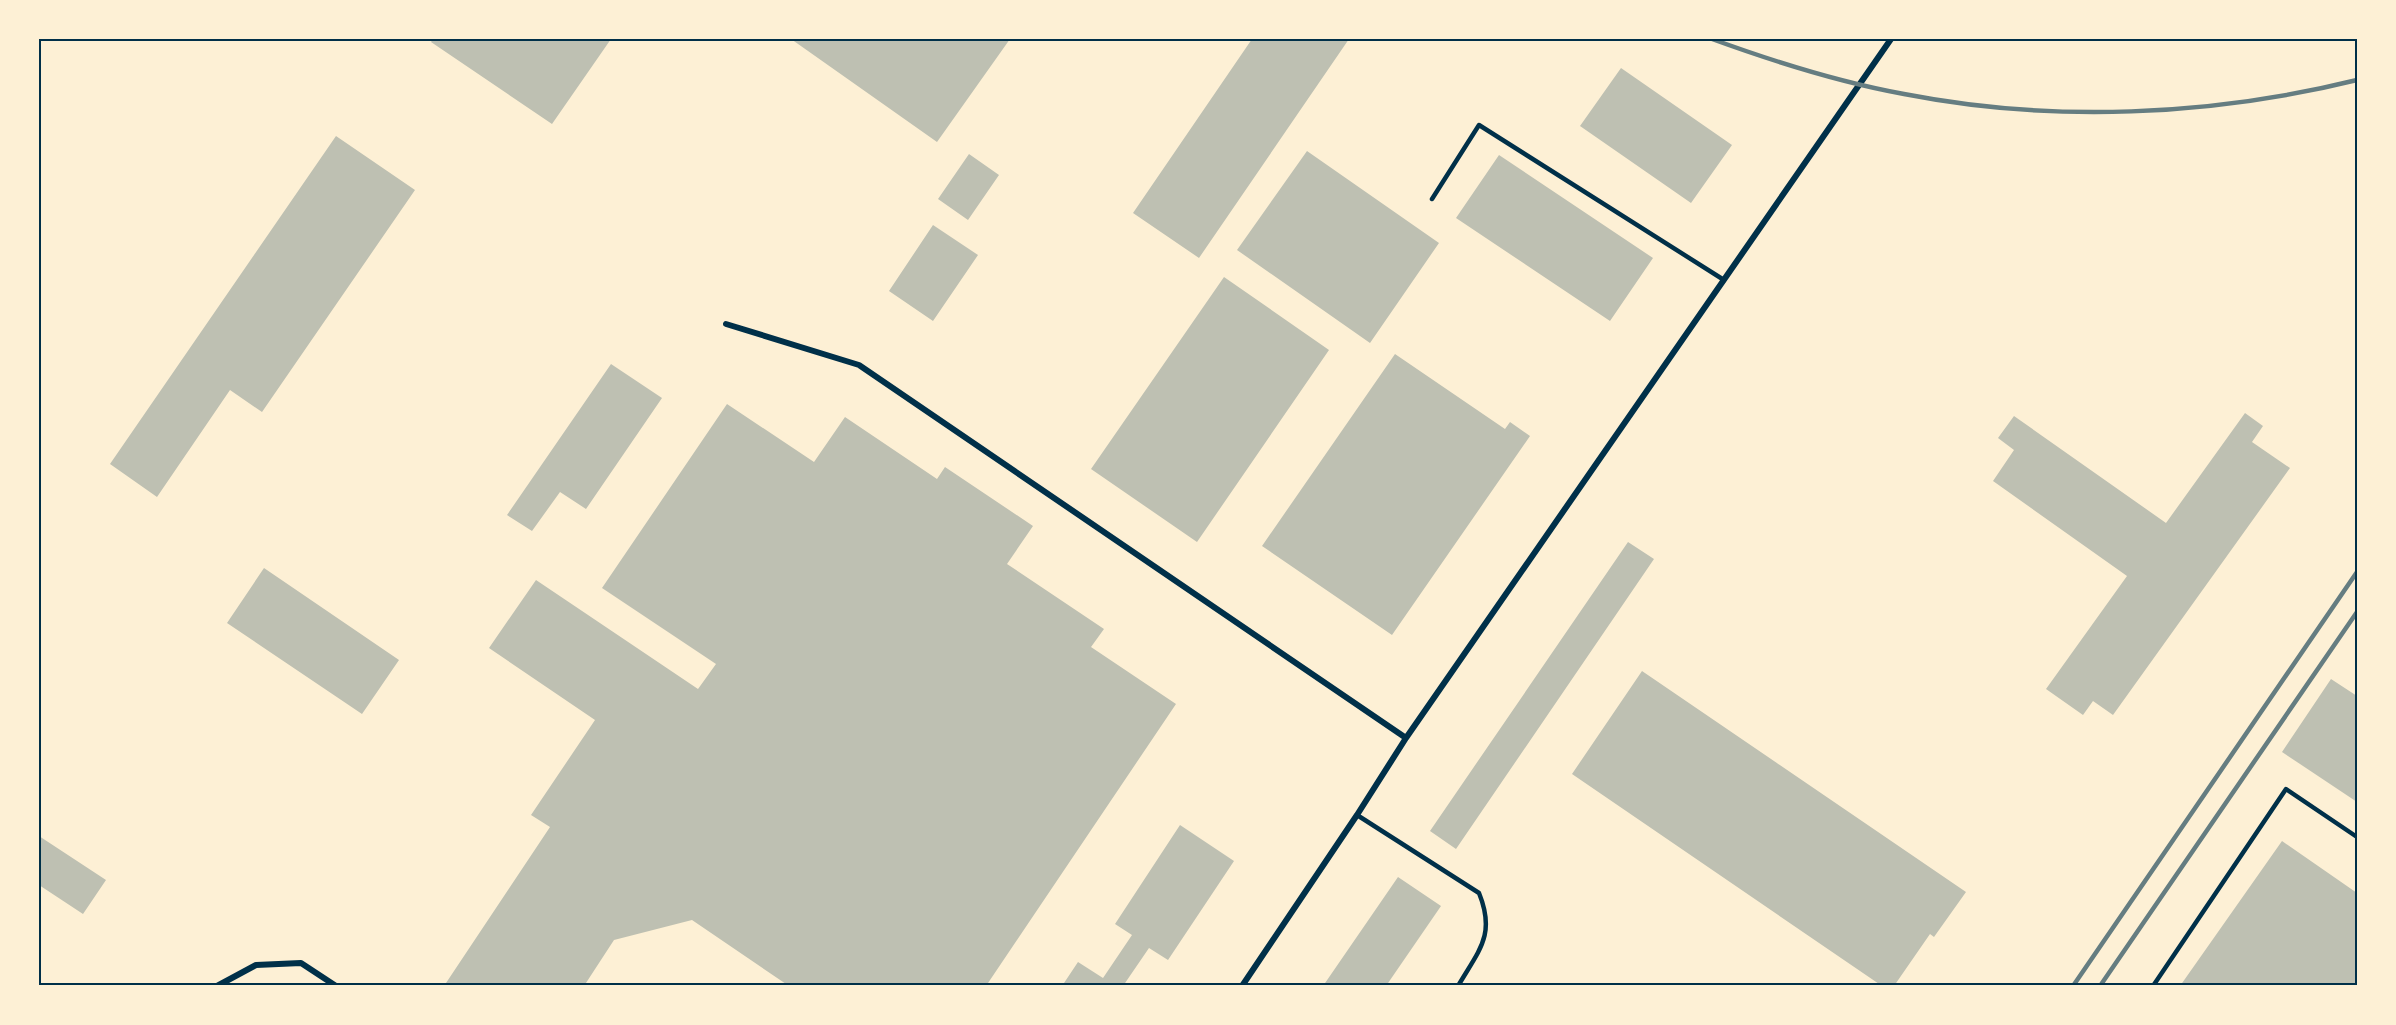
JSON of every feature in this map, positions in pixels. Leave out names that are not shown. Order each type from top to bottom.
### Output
[{"type":"street","points":[[1242,986],[1406,738],[1892,39]]},
{"type":"street","points":[[726,324],[859,364],[1406,738]]},
{"type":"street","points":[[217,986],[256,965],[301,963],[336,986]]},
{"type":"lane","points":[[1432,199],[1479,125],[1724,280]]},
{"type":"lane","points":[[2153,986],[2286,789],[2357,837]]},
{"type":"lane","points":[[1357,815],[1479,893],[1486,912],[1484,941],[1458,986]]},
{"type":"building","points":[[433,39],[611,39],[552,124],[431,42]]},
{"type":"building","points":[[791,39],[1010,39],[937,142]]},
{"type":"building","points":[[1252,39],[1349,39],[1199,258],[1133,213]]},
{"type":"building","points":[[1621,68],[1732,145],[1691,203],[1580,126]]},
{"type":"building","points":[[336,136],[415,190],[262,412],[230,390],[157,497],[110,464]]},
{"type":"building","points":[[1307,151],[1439,243],[1370,343],[1237,250]]},
{"type":"building","points":[[969,154],[999,175],[968,220],[938,199]]},
{"type":"building","points":[[1499,155],[1653,258],[1610,321],[1456,218]]},
{"type":"building","points":[[933,225],[978,255],[933,321],[889,291]]},
{"type":"building","points":[[1224,277],[1329,350],[1197,542],[1091,469]]},
{"type":"building","points":[[1395,354],[1505,429],[1510,422],[1530,436],[1392,635],[1262,546]]},
{"type":"building","points":[[611,364],[662,398],[586,509],[560,492],[532,531],[507,515]]},
{"type":"building","points":[[727,404],[814,462],[845,417],[937,479],[945,467],[1033,526],[1007,564],[1104,629],[1091,647],[1176,704],[986,986],[789,986],[692,920],[614,940],[584,986],[444,986],[550,827],[531,815],[595,720],[489,648],[536,580],[698,689],[716,664],[602,588]]},
{"type":"building","points":[[2245,413],[2263,426],[2252,442],[2290,468],[2113,715],[2093,701],[2083,715],[2046,689],[2127,576],[1993,481],[2014,450],[1998,438],[2014,416],[2166,523]]},
{"type":"building","points":[[1628,542],[1654,559],[1456,849],[1430,831]]},
{"type":"building","points":[[264,568],[399,660],[362,714],[227,623]]},
{"type":"building","points":[[1642,671],[1966,892],[1934,937],[1930,934],[1894,986],[1882,986],[1572,774]]},
{"type":"building","points":[[2331,679],[2357,696],[2357,802],[2282,752]]},
{"type":"building","points":[[1180,825],[1234,861],[1168,960],[1149,948],[1123,986],[1062,986],[1078,962],[1103,978],[1132,935],[1115,924]]},
{"type":"building","points":[[39,836],[106,880],[83,914],[39,885]]},
{"type":"building","points":[[2282,841],[2357,893],[2357,986],[2180,986]]},
{"type":"building","points":[[1398,877],[1441,906],[1386,986],[1323,986]]},
{"type":"railway","points":[[1712,39],[1855,84],[1960,103],[2017,109],[2074,112],[2189,108],[2302,92],[2357,80]]},
{"type":"railway","points":[[2073,986],[2357,572]]},
{"type":"railway","points":[[2100,986],[2357,612]]}]
